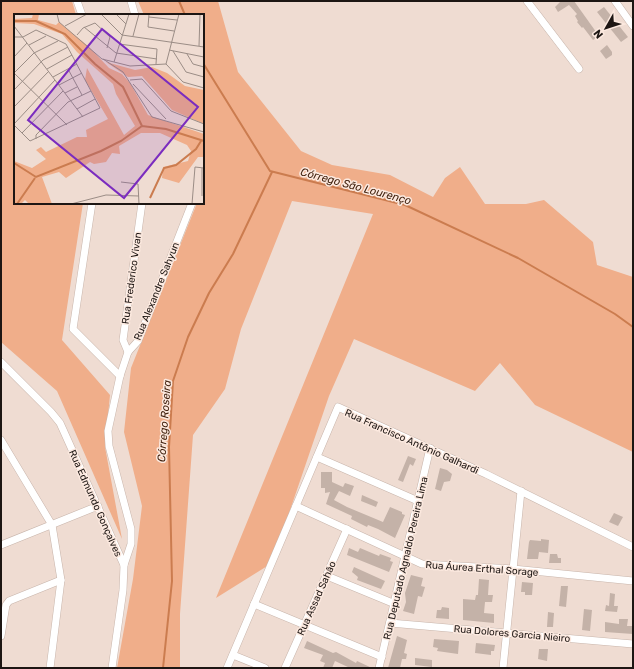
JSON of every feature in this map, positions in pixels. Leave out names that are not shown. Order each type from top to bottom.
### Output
[{"type":"street","points":[[77,1],[82,14]]},
{"type":"street","points":[[131,1],[135,14]]},
{"type":"street","points":[[527,1],[579,69]]},
{"type":"street","points":[[615,1],[633,26]]},
{"type":"street","points":[[92,204],[73,329],[120,376]]},
{"type":"street","name":"Rua Frederico Vivan","points":[[128,352],[123,340],[142,204]]},
{"type":"street","name":"Rua Alexandre Sahyun","points":[[124,565],[131,544],[131,529],[109,446],[108,431],[120,376],[128,352],[138,341],[192,204]]},
{"type":"street","name":"Rua Edmundo Gonçalves","points":[[1,362],[60,423],[124,565],[123,590],[112,668]]},
{"type":"street","name":"Rua Francisco Antônio Galhardi","points":[[227,668],[338,407],[521,491],[633,547]]},
{"type":"street","points":[[1,440],[52,525],[61,580],[50,668]]},
{"type":"street","name":"Rua Deputado Agnaldo Pereira Lima","points":[[379,668],[430,448]]},
{"type":"street","points":[[317,457],[418,501]]},
{"type":"street","points":[[503,668],[521,491]]},
{"type":"street","points":[[1,545],[98,506]]},
{"type":"street","name":"Rua Áurea Erthal Sorage","points":[[296,506],[422,564],[513,569],[633,581]]},
{"type":"street","name":"Rua Assad Sahão","points":[[286,668],[347,529]]},
{"type":"street","points":[[327,576],[395,604]]},
{"type":"street","points":[[1,636],[6,605],[9,601],[61,580]]},
{"type":"street","points":[[254,604],[382,657]]},
{"type":"street","name":"Rua Dolores Garcia Nieiro","points":[[390,623],[633,644]]},
{"type":"street","points":[[233,655],[265,668]]},
{"type":"shaded area","points":[[1,1],[72,1],[76,14],[14,14],[14,204],[83,204],[62,340],[110,395],[105,447],[122,539],[57,391],[1,342]]},
{"type":"shaded area","points":[[138,1],[218,1],[238,72],[301,151],[332,165],[390,175],[433,197],[445,178],[460,167],[485,204],[526,204],[544,200],[593,242],[597,265],[633,277],[633,452],[535,405],[500,363],[475,391],[354,339],[329,396],[272,563],[216,598],[373,214],[292,201],[241,329],[225,389],[193,435],[180,614],[180,668],[117,668],[133,579],[142,506],[124,432],[131,368],[197,204],[204,204],[204,14],[144,14]]},
{"type":"building","points":[[561,1],[574,1],[599,36],[593,40],[577,22],[578,21],[575,16],[577,14],[569,5],[558,12],[555,7]]},
{"type":"building","points":[[604,7],[628,37],[621,42],[597,12]]},
{"type":"building","points":[[607,45],[612,52],[612,55],[606,59],[600,51]]},
{"type":"building","points":[[408,456],[416,459],[413,466],[410,464],[403,482],[398,480]]},
{"type":"building","points":[[440,468],[447,470],[452,474],[450,481],[444,482],[441,491],[435,489]]},
{"type":"building","points":[[321,472],[332,472],[332,482],[343,487],[345,483],[354,486],[350,496],[339,491],[334,500],[347,507],[383,522],[390,507],[402,512],[402,514],[405,515],[395,538],[368,525],[367,527],[351,519],[352,516],[326,504],[330,492],[325,493],[325,488],[321,488]]},
{"type":"building","points":[[362,495],[378,502],[376,507],[361,501]]},
{"type":"building","points":[[614,513],[623,517],[618,526],[609,522]]},
{"type":"building","points":[[541,539],[549,540],[548,553],[539,552],[538,559],[527,559],[530,540],[541,541]]},
{"type":"building","points":[[349,548],[358,552],[360,548],[379,556],[380,554],[391,558],[390,561],[393,562],[389,572],[347,555]]},
{"type":"building","points":[[550,554],[557,554],[558,558],[561,558],[561,563],[549,563]]},
{"type":"building","points":[[354,567],[385,581],[381,589],[357,580],[358,577],[352,572]]},
{"type":"building","points":[[411,575],[423,578],[421,586],[425,587],[422,597],[418,596],[414,614],[403,611],[406,602],[405,593]]},
{"type":"building","points":[[479,579],[489,580],[488,595],[493,595],[492,602],[485,602],[484,613],[494,614],[494,623],[463,620],[463,599],[475,600],[476,595],[478,595]]},
{"type":"building","points":[[522,582],[533,583],[532,595],[525,595],[525,592],[521,592]]},
{"type":"building","points":[[561,586],[568,586],[566,607],[559,606]]},
{"type":"building","points":[[610,593],[615,594],[614,606],[618,606],[617,612],[605,611],[606,605],[609,606]]},
{"type":"building","points":[[442,607],[449,608],[449,619],[436,618],[437,610],[441,610]]},
{"type":"building","points":[[584,609],[592,610],[590,631],[582,630]]},
{"type":"building","points":[[548,612],[554,613],[553,627],[547,627]]},
{"type":"building","points":[[619,619],[628,619],[627,626],[633,626],[633,634],[605,632],[605,622],[619,624]]},
{"type":"building","points":[[397,636],[407,640],[404,653],[407,654],[406,659],[402,659],[400,668],[388,668]]},
{"type":"building","points":[[434,639],[459,641],[458,654],[437,651],[438,648],[433,647]]},
{"type":"building","points":[[307,641],[333,653],[336,652],[356,663],[357,661],[372,668],[350,668],[335,661],[332,668],[323,668],[325,663],[320,661],[323,655],[304,648]]},
{"type":"building","points":[[476,643],[495,645],[494,651],[491,651],[491,655],[475,653]]},
{"type":"building","points":[[539,649],[548,649],[547,661],[538,659]]},
{"type":"building","points":[[415,658],[432,660],[432,667],[415,665]]},
{"type":"waterway","name":"Córrego São Lourenço","points":[[179,1],[185,14]]},
{"type":"waterway","name":"Córrego São Lourenço","points":[[204,65],[270,171],[405,205],[518,258],[615,314],[633,327]]},
{"type":"waterway","name":"Córrego Roseira","points":[[163,668],[172,581],[169,447],[173,381],[188,337],[209,293],[233,254],[272,172]]}]
